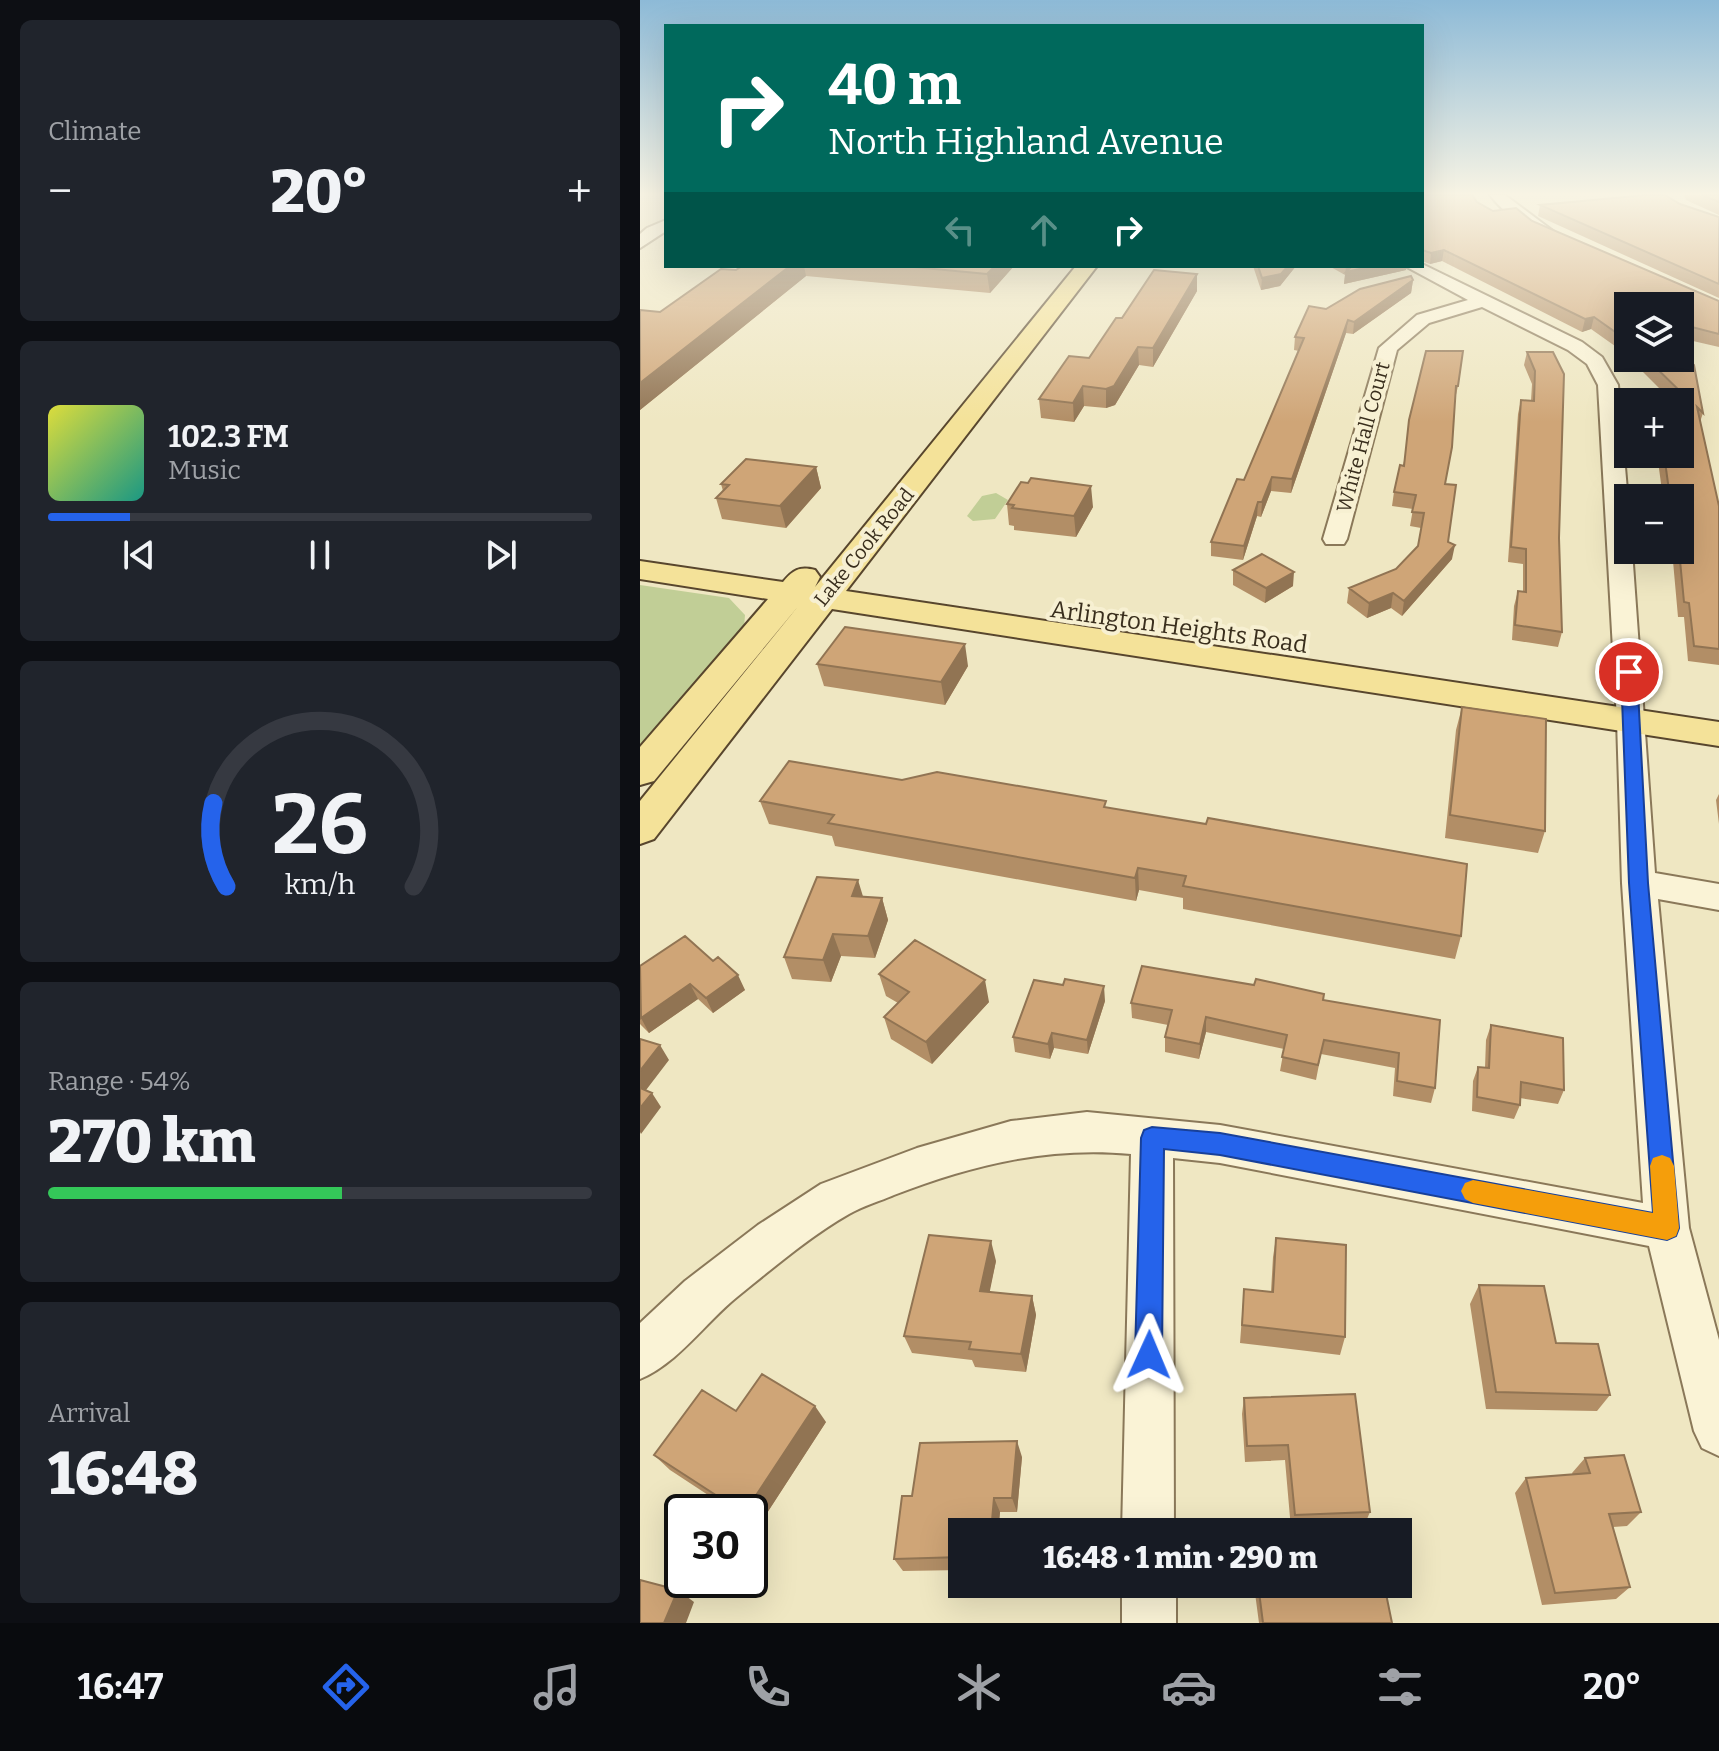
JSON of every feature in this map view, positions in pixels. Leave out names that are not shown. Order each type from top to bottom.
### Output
[{"type":"main road","name":"Lake Cook Road","points":[[640,829],[814,588],[886,477],[1058,271]]},
{"type":"main road","name":"Lake Cook Road","points":[[640,772],[814,588],[1083,271]]},
{"type":"main road","points":[[640,548],[709,555],[814,588]]},
{"type":"main road","points":[[640,570],[814,588],[1631,707],[1719,708]]},
{"type":"main road","points":[[1631,707],[1719,734]]},
{"type":"street","points":[[1423,271],[1575,346],[1595,361],[1608,385],[1631,707],[1639,883],[1667,1228],[1719,1431]]},
{"type":"street","name":"White Hall Court","points":[[1335,539],[1388,348],[1423,319],[1484,301]]},
{"type":"street","points":[[1639,883],[1719,897]]},
{"type":"street","points":[[640,1355],[701,1297],[774,1240],[836,1198],[917,1167],[1011,1140],[1087,1131],[1220,1144],[1667,1228]]},
{"type":"street","points":[[1148,1518],[1152,1138]]},
{"type":"street","points":[[1149,1598],[1149,1623]]},
{"type":"green space","points":[[996,493],[1008,500],[995,519],[973,521],[967,516],[982,496]]},
{"type":"green space","points":[[640,585],[729,598],[745,615],[744,628],[640,751]]},
{"type":"building","points":[[719,271],[784,271],[640,383],[640,310],[660,312]]},
{"type":"building","points":[[953,271],[990,271],[987,274]]},
{"type":"building","points":[[1154,271],[1197,274],[1153,348],[1138,347],[1114,386],[1106,389],[1083,386],[1073,403],[1039,399],[1069,356],[1089,358],[1116,318],[1122,318]]},
{"type":"building","points":[[1260,271],[1284,271],[1281,274],[1262,278]]},
{"type":"building","points":[[1486,271],[1648,271],[1719,301],[1719,334],[1694,328],[1694,292],[1614,292],[1614,331],[1594,317],[1585,319]]},
{"type":"building","points":[[1689,271],[1719,271],[1719,284]]},
{"type":"building","points":[[1411,276],[1413,280],[1354,322],[1348,320],[1292,479],[1272,477],[1262,502],[1258,502],[1244,546],[1211,542],[1237,479],[1244,480],[1304,338],[1295,337],[1309,306],[1326,309],[1360,289]]},
{"type":"building","points":[[1426,351],[1463,351],[1445,484],[1456,485],[1448,542],[1455,545],[1404,601],[1393,593],[1369,603],[1349,588],[1396,569],[1418,546],[1424,513],[1412,512],[1416,495],[1394,492],[1400,465],[1404,466],[1409,420]]},
{"type":"building","points":[[1527,352],[1553,352],[1564,374],[1559,538],[1562,632],[1515,625],[1518,591],[1526,592],[1526,549],[1511,547],[1521,400],[1534,401],[1535,371]]},
{"type":"building","points":[[1694,365],[1703,413],[1697,407],[1719,506],[1719,649],[1694,646],[1689,603],[1684,602],[1680,564],[1694,564],[1694,484],[1668,484],[1666,468],[1694,468],[1694,388],[1677,388],[1660,372],[1694,372]]},
{"type":"building","points":[[746,459],[816,467],[780,506],[716,498],[729,485],[721,484]]},
{"type":"building","points":[[1031,478],[1091,486],[1074,516],[1012,508],[1014,505],[1007,504],[1021,482],[1028,483]]},
{"type":"building","points":[[1262,554],[1294,572],[1266,588],[1233,570]]},
{"type":"building","points":[[845,627],[965,644],[941,682],[817,664]]},
{"type":"building","points":[[1462,707],[1546,719],[1545,831],[1450,815]]},
{"type":"building","points":[[789,761],[902,780],[937,772],[1106,801],[1104,807],[1206,824],[1208,818],[1467,864],[1461,936],[1183,886],[1186,876],[1138,868],[1135,878],[828,823],[834,815],[760,801]]},
{"type":"building","points":[[817,877],[858,880],[852,896],[882,898],[868,936],[833,934],[823,960],[784,957]]},
{"type":"building","points":[[685,936],[713,961],[718,957],[738,975],[706,998],[690,984],[641,1018],[640,966]]},
{"type":"building","points":[[915,940],[985,980],[926,1042],[884,1017],[909,992],[879,974]]},
{"type":"building","points":[[1142,966],[1254,985],[1256,979],[1324,994],[1323,1000],[1440,1020],[1435,1088],[1397,1081],[1399,1053],[1324,1040],[1318,1065],[1282,1057],[1287,1035],[1206,1017],[1200,1044],[1165,1037],[1172,1010],[1131,1003]]},
{"type":"building","points":[[1065,979],[1104,986],[1087,1040],[1052,1033],[1048,1044],[1013,1037],[1034,980],[1063,985]]},
{"type":"building","points":[[1491,1025],[1563,1038],[1564,1090],[1521,1082],[1520,1105],[1477,1097],[1478,1067],[1489,1068]]},
{"type":"building","points":[[640,1039],[660,1045],[640,1071]]},
{"type":"building","points":[[640,1088],[652,1093],[640,1108]]},
{"type":"building","points":[[929,1235],[991,1241],[980,1291],[1032,1296],[1021,1354],[969,1349],[971,1342],[904,1336]]},
{"type":"building","points":[[1276,1238],[1346,1245],[1345,1337],[1242,1325],[1244,1289],[1273,1292]]},
{"type":"building","points":[[1479,1285],[1544,1286],[1556,1343],[1598,1344],[1610,1395],[1496,1392]]},
{"type":"building","points":[[762,1374],[815,1406],[757,1494],[714,1494],[654,1455],[702,1390],[736,1411]]},
{"type":"building","points":[[1355,1394],[1370,1512],[1295,1515],[1288,1445],[1247,1446],[1244,1398]]},
{"type":"building","points":[[1017,1441],[1012,1498],[994,1498],[992,1518],[948,1518],[948,1557],[894,1559],[902,1496],[912,1496],[920,1443]]},
{"type":"building","points":[[1624,1455],[1641,1512],[1609,1514],[1630,1587],[1555,1593],[1526,1478],[1590,1473],[1585,1458]]},
{"type":"building","points":[[640,1580],[664,1586],[664,1598],[675,1598],[664,1623],[640,1623]]},
{"type":"building","points":[[1260,1598],[1387,1598],[1392,1623],[1263,1623]]},
{"type":"slow traffic","points":[[1473,1191],[1667,1228],[1662,1166]]},
{"type":"route","points":[[1149,1355],[1152,1138],[1220,1144],[1667,1228],[1639,883],[1629,672]]}]
